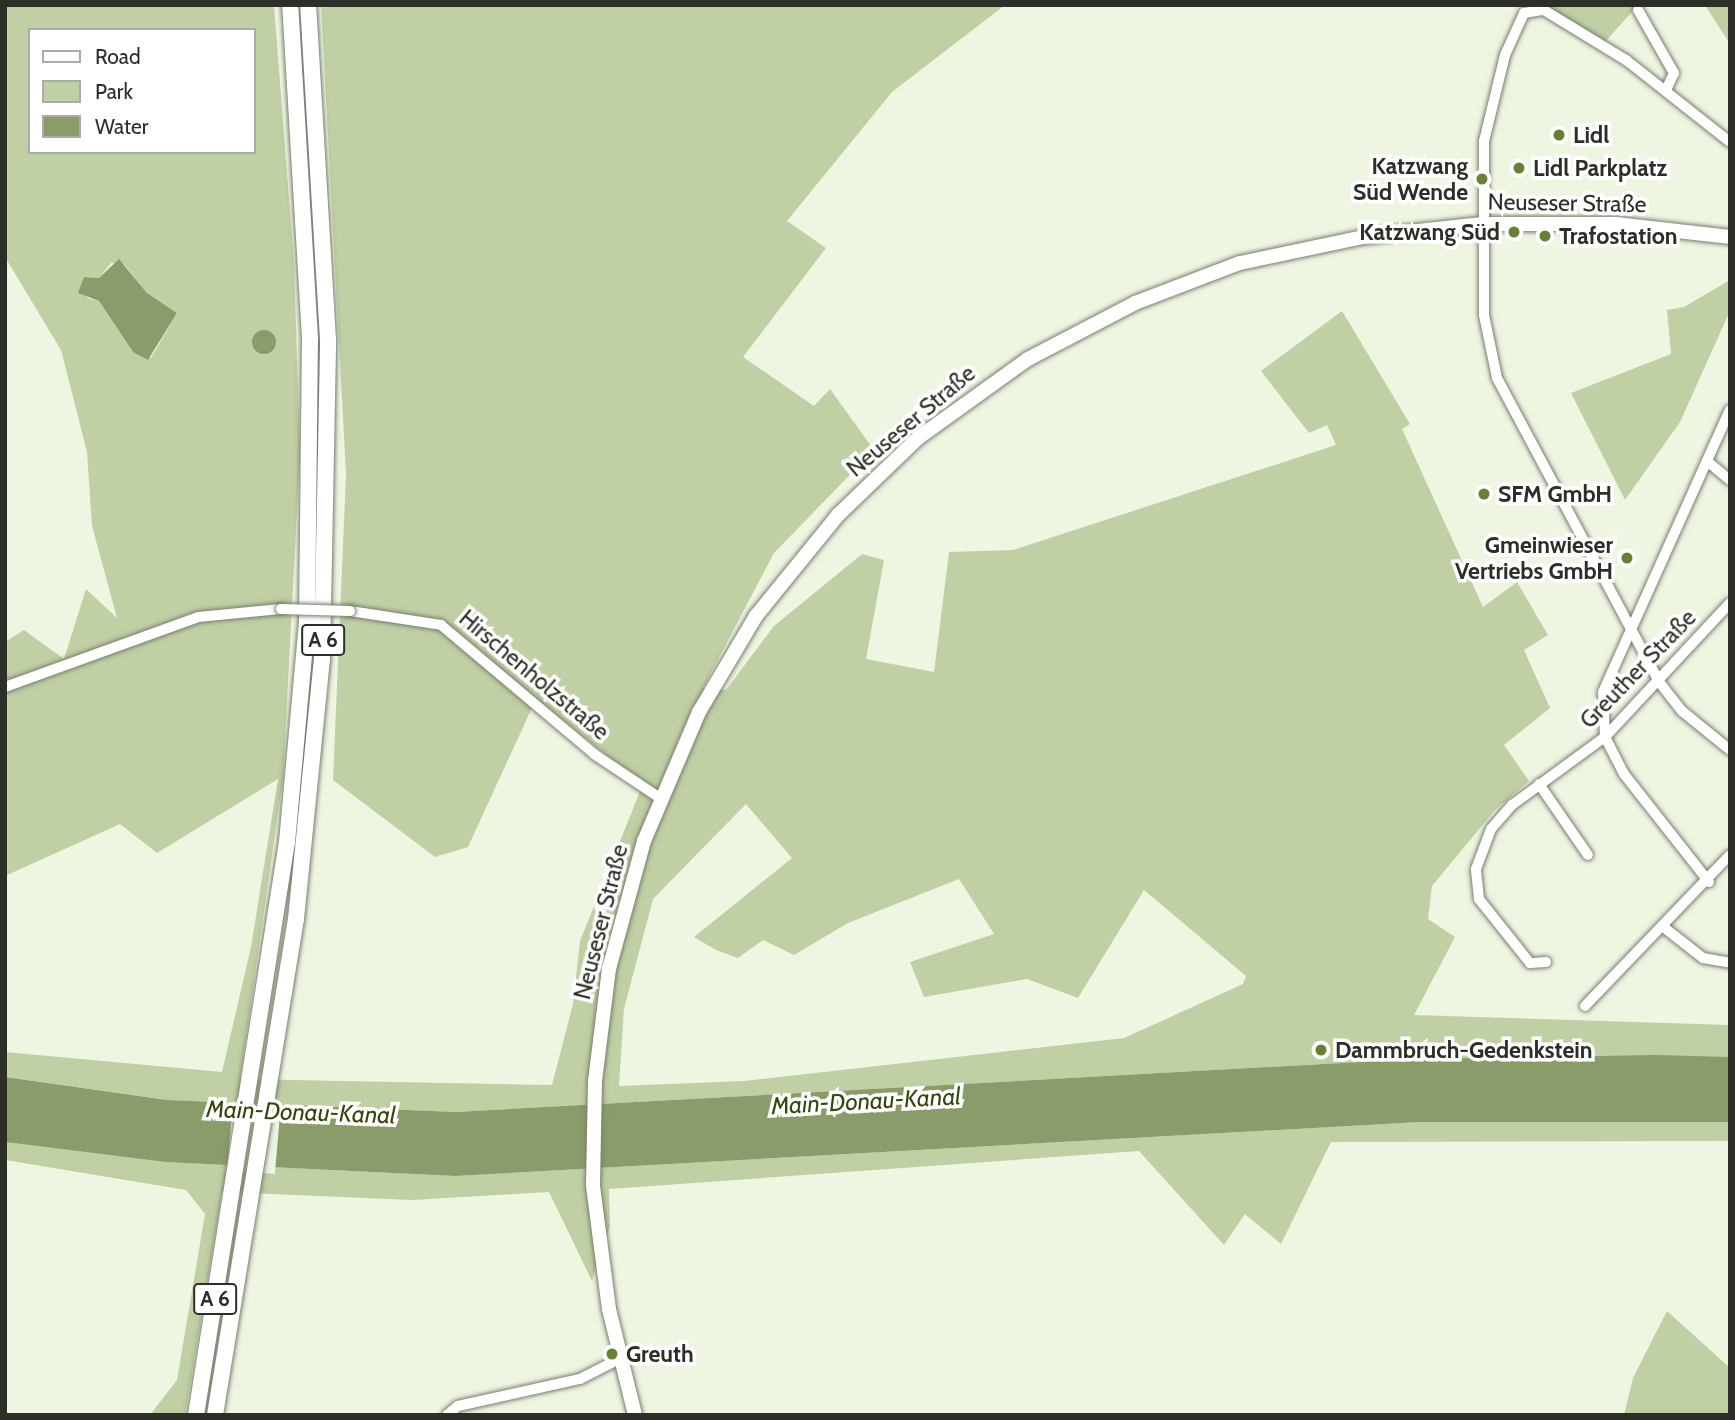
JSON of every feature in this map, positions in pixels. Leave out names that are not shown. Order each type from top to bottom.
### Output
[{"type":"highway","name":"A 6","points":[[196,1415],[293,796],[307,621],[310,338],[290,5]]},
{"type":"highway","name":"A 6","points":[[215,1415],[270,1087],[310,803],[326,590],[328,340],[308,5]]},
{"type":"main road","name":"Neuseser Straße","points":[[635,1415],[620,1359],[593,1193],[595,1081],[617,933],[660,798],[719,675],[782,582],[862,490],[977,393],[1101,319],[1225,268],[1363,237],[1482,225],[1607,224],[1730,237]]},
{"type":"street","points":[[1730,142],[1665,90],[1544,10],[1523,9],[1504,55],[1484,141],[1482,225],[1484,315],[1497,378],[1660,683],[1682,711],[1730,750]]},
{"type":"street","points":[[1638,10],[1674,73],[1665,90]]},
{"type":"street","points":[[1709,881],[1624,774],[1605,737],[1602,692],[1629,626],[1730,410]]},
{"type":"street","points":[[1707,461],[1730,480]]},
{"type":"street","name":"Greuther Straße","points":[[1546,962],[1530,963],[1475,886],[1491,829],[1539,784],[1605,737],[1660,683],[1730,603]]},
{"type":"street","name":"Hirschenholzstraße","points":[[5,687],[198,617],[281,609],[351,611],[441,625],[594,754],[660,798]]},
{"type":"street","points":[[1539,784],[1588,855]]},
{"type":"street","points":[[1586,1006],[1666,929],[1730,855]]},
{"type":"street","points":[[1666,929],[1703,958],[1730,963]]},
{"type":"street","points":[[447,1415],[458,1406],[580,1379],[620,1359]]},
{"type":"green space","points":[[5,5],[274,5],[294,263],[300,453],[283,778],[240,1079],[552,1085],[573,1004],[580,941],[643,784],[536,699],[468,847],[435,857],[333,780],[346,474],[321,5],[1005,5],[892,92],[787,221],[826,248],[743,357],[814,406],[830,389],[874,450],[774,553],[703,688],[726,690],[774,626],[862,554],[884,560],[866,659],[934,672],[949,552],[1013,550],[1336,445],[1327,425],[1309,433],[1261,371],[1342,311],[1410,424],[1402,429],[1483,607],[1517,582],[1548,635],[1524,650],[1550,708],[1504,745],[1529,781],[1495,810],[1432,886],[1428,919],[1455,937],[1414,1015],[1730,1025],[1730,1057],[1414,1059],[456,1112],[167,1100],[5,1077],[5,1052],[222,1072],[251,947],[278,779],[157,853],[120,824],[5,876],[5,642],[24,630],[64,659],[86,589],[117,618],[92,526],[87,452],[61,350],[5,257]],"holes":[[[111,263],[124,264],[147,293],[177,313],[151,358],[133,352],[99,301],[87,298],[84,277],[99,278]],[[746,804],[792,858],[694,937],[716,950],[738,958],[763,940],[794,955],[848,923],[959,879],[994,934],[910,962],[924,997],[1027,979],[1078,998],[1144,890],[1246,976],[1243,984],[1124,1038],[744,1081],[619,1086],[624,1009],[653,899]]]},
{"type":"green space","points":[[1539,5],[1638,5],[1605,42]]},
{"type":"green space","points":[[1705,5],[1730,5],[1730,44]]},
{"type":"green space","points":[[1730,280],[1730,311],[1680,422],[1625,500],[1571,393],[1671,354],[1667,310],[1684,307]]},
{"type":"green space","points":[[1655,1119],[1730,1122],[1730,1141],[1331,1142],[1281,1244],[1245,1214],[1224,1245],[1139,1151],[609,1189],[610,1226],[592,1281],[549,1192],[412,1200],[222,1192],[185,1415],[150,1415],[177,1380],[205,1214],[186,1190],[5,1160],[5,1142],[165,1162],[455,1176],[1420,1122]]},
{"type":"green space","points":[[1667,1311],[1730,1368],[1730,1415],[1624,1415],[1633,1378]]},
{"type":"water","points":[[119,259],[147,293],[177,313],[148,360],[133,352],[99,301],[78,293],[84,277],[99,278]]},
{"type":"water","points":[[264,330],[273,333],[276,342],[273,351],[264,354],[255,351],[252,342],[255,333]]},
{"type":"water","name":"Main-Donau-Kanal","points":[[1656,1055],[1730,1057],[1730,1122],[1420,1122],[455,1176],[165,1162],[5,1142],[5,1077],[167,1100],[456,1112],[1414,1059]]},
{"type":"pier","points":[[233,1101],[281,1105],[275,1174],[227,1170]]},
{"type":"place","name":"Lidl","points":[[1559,135]]},
{"type":"place","name":"Lidl Parkplatz","points":[[1519,168]]},
{"type":"place","name":"Katzwang Süd Wende","points":[[1482,179]]},
{"type":"place","name":"Katzwang Süd","points":[[1514,232]]},
{"type":"place","name":"Trafostation","points":[[1545,236]]},
{"type":"place","name":"SFM GmbH","points":[[1484,494]]},
{"type":"place","name":"Gmeinwieser Vertriebs GmbH","points":[[1627,558]]},
{"type":"place","name":"Dammbruch-Gedenkstein","points":[[1321,1050]]},
{"type":"place","name":"Greuth","points":[[612,1354]]}]
